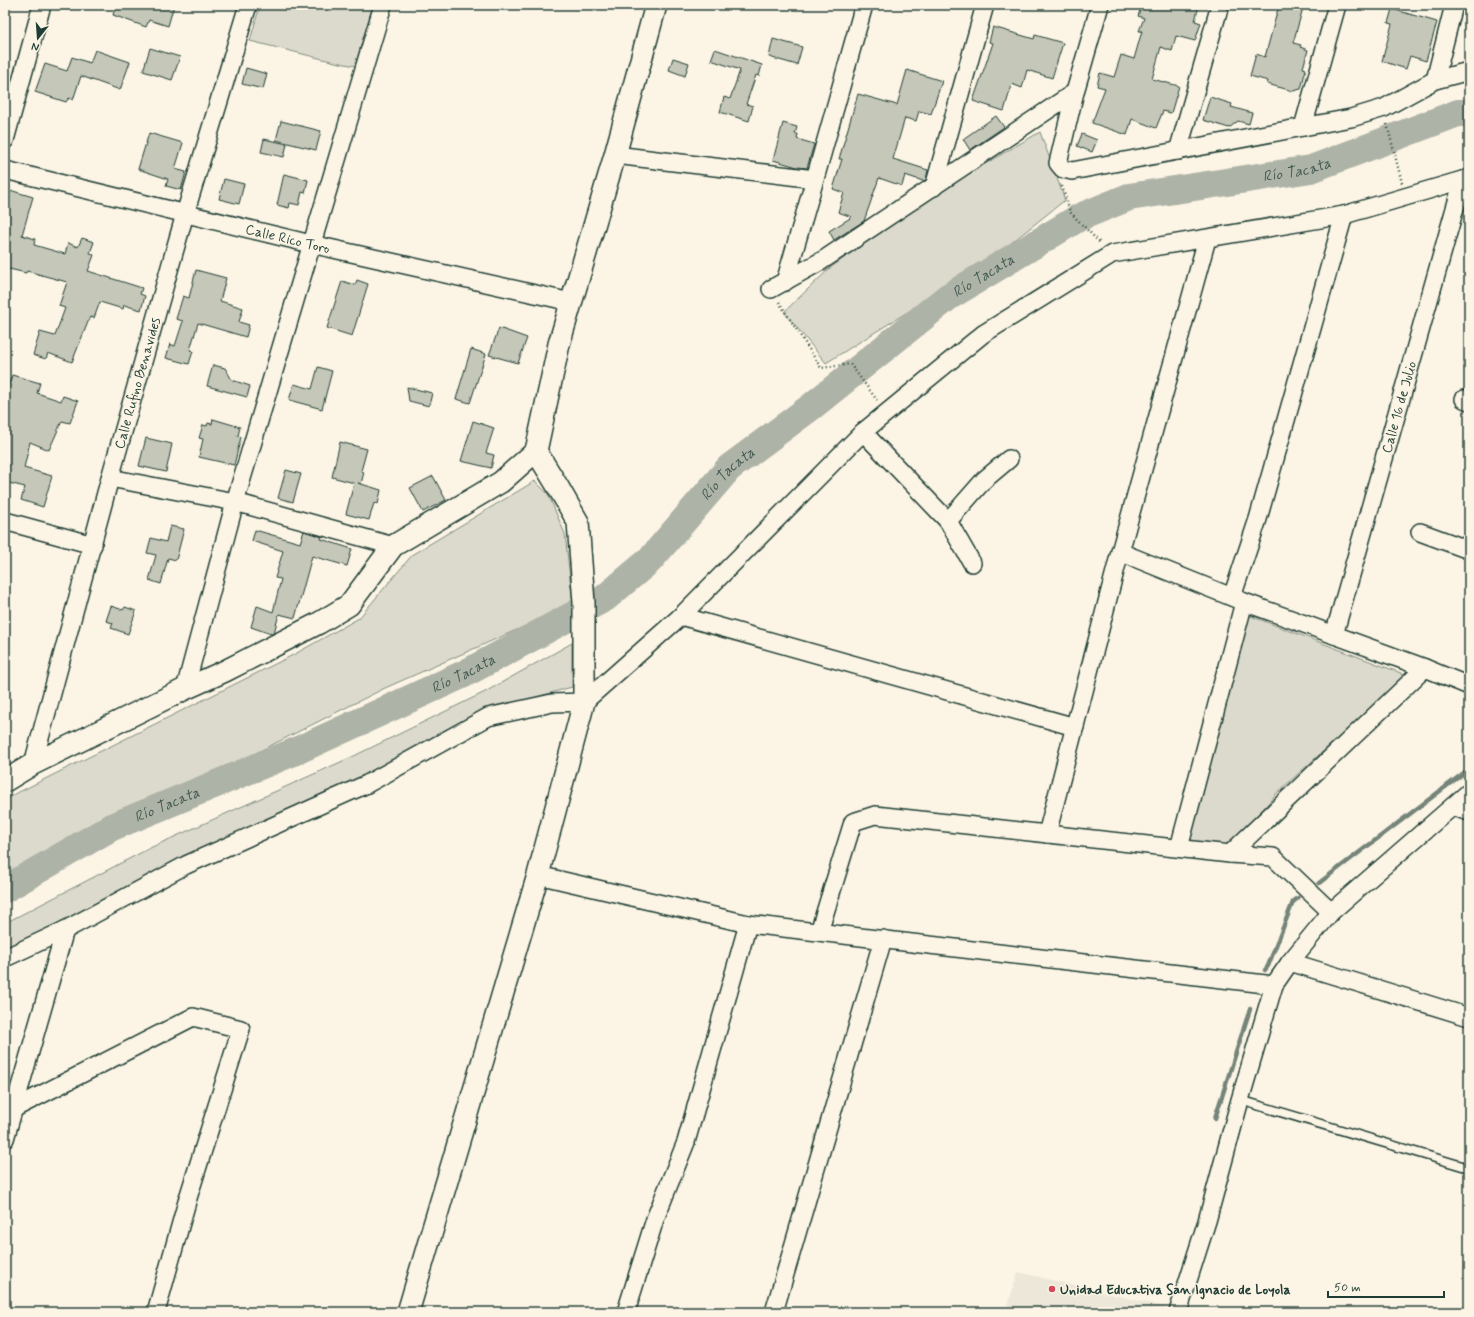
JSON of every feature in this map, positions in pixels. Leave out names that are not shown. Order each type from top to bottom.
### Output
[{"type":"street","points":[[5,140],[42,5]]},
{"type":"street","name":"Calle Rufino Benavides","points":[[34,764],[110,478],[185,214],[248,5]]},
{"type":"street","points":[[185,689],[235,502],[383,5]]},
{"type":"street","points":[[5,781],[34,764],[185,689],[225,671],[319,623],[350,605],[393,546],[500,482],[536,451],[559,344],[615,155],[656,5]]},
{"type":"street","points":[[778,286],[815,179],[864,5]]},
{"type":"street","points":[[934,187],[985,5]]},
{"type":"street","points":[[1100,5],[1075,92],[1058,163],[1063,169],[1072,171],[1351,118],[1384,108],[1435,80],[1469,71]]},
{"type":"street","points":[[1178,150],[1220,5]]},
{"type":"street","points":[[1303,126],[1337,5]]},
{"type":"street","points":[[1435,80],[1454,5]]},
{"type":"street","points":[[778,286],[823,260],[1075,92]]},
{"type":"street","points":[[615,155],[815,179]]},
{"type":"street","name":"Calle Rico Toro","points":[[5,170],[311,244],[571,302]]},
{"type":"street","points":[[5,958],[65,930],[186,865],[367,784],[488,717],[552,703],[584,702],[681,616],[863,432],[983,334],[1112,254],[1344,216],[1466,179]]},
{"type":"street","name":"Calle 16 de Julio","points":[[1334,635],[1466,179]]},
{"type":"street","points":[[1179,848],[1258,519],[1344,216]]},
{"type":"street","points":[[1047,834],[1120,552],[1206,239]]},
{"type":"street","points":[[863,432],[948,521],[972,563]]},
{"type":"street","points":[[408,1312],[538,875],[584,702],[584,603],[578,522],[536,451]]},
{"type":"street","points":[[948,521],[984,480],[1009,459]]},
{"type":"street","points":[[110,478],[235,502],[393,546]]},
{"type":"street","points":[[5,521],[93,545]]},
{"type":"street","points":[[1420,532],[1469,550]]},
{"type":"street","points":[[1120,552],[1238,599],[1425,668],[1469,686]]},
{"type":"street","points":[[681,616],[1075,727]]},
{"type":"street","points":[[1230,854],[1425,668]]},
{"type":"street","points":[[1178,1312],[1207,1221],[1240,1100],[1274,985],[1290,962],[1331,912],[1469,792]]},
{"type":"street","points":[[1453,807],[1469,812]]},
{"type":"street","points":[[819,932],[854,822],[875,815],[1230,854],[1273,857],[1331,912]]},
{"type":"street","points":[[538,875],[748,924],[1274,985]]},
{"type":"street","points":[[626,1312],[655,1219],[686,1142],[748,924]]},
{"type":"street","points":[[5,1139],[65,930]]},
{"type":"street","points":[[774,1312],[883,939]]},
{"type":"street","points":[[1290,962],[1469,1017]]},
{"type":"street","points":[[14,1109],[193,1017],[241,1029],[188,1198],[156,1312]]},
{"type":"lane","points":[[1240,1100],[1469,1168]]},
{"type":"path","points":[[1388,128],[1406,197]]},
{"type":"path","points":[[1063,169],[1062,186],[1070,212],[1090,234]]},
{"type":"path","points":[[778,286],[821,368],[850,364],[887,412]]},
{"type":"shaded area","points":[[260,5],[373,5],[355,66],[250,41]]},
{"type":"shaded area","points":[[1040,132],[1065,200],[986,263],[826,363],[784,312],[830,268],[940,190]]},
{"type":"shaded area","points":[[535,481],[548,494],[565,534],[573,605],[385,688],[5,879],[5,799],[295,654],[359,618],[413,554]]},
{"type":"shaded area","points":[[1248,615],[1401,673],[1403,679],[1277,793],[1230,847],[1188,843]]},
{"type":"shaded area","points":[[572,643],[572,687],[486,711],[365,779],[5,952],[5,923],[152,847],[354,756],[485,692]]},
{"type":"shaded area","name":"Unidad Educativa San Ignacio de Loyola","points":[[1018,1272],[1165,1307],[1164,1312],[1006,1312]]},
{"type":"building","points":[[116,5],[174,5],[168,26],[149,20],[146,27],[113,15]]},
{"type":"building","points":[[1142,5],[1199,5],[1195,21],[1201,23],[1195,41],[1176,36],[1172,51],[1161,47],[1152,79],[1179,86],[1171,113],[1163,111],[1156,128],[1132,119],[1127,135],[1092,123],[1105,88],[1097,86],[1100,73],[1114,77],[1121,55],[1134,59],[1142,31],[1139,31],[1144,18],[1138,16]]},
{"type":"building","points":[[1279,5],[1293,5],[1303,8],[1293,43],[1301,45],[1300,47],[1308,50],[1303,68],[1306,69],[1301,89],[1293,91],[1267,84],[1268,81],[1250,76],[1256,54],[1265,57]]},
{"type":"building","points":[[1392,9],[1437,22],[1426,61],[1410,56],[1406,69],[1382,61],[1392,24],[1388,23]]},
{"type":"building","points":[[993,27],[1034,39],[1035,35],[1063,43],[1052,78],[1027,70],[1022,88],[1012,84],[1004,111],[973,101],[993,43],[989,42]]},
{"type":"building","points":[[773,39],[802,47],[797,65],[769,57]]},
{"type":"building","points":[[150,48],[180,57],[172,80],[143,71]]},
{"type":"building","points":[[715,49],[762,65],[759,76],[756,75],[746,104],[753,106],[749,121],[720,112],[724,97],[730,99],[740,70],[711,60]]},
{"type":"building","points":[[95,50],[130,62],[120,90],[81,76],[73,100],[69,98],[66,102],[35,92],[45,64],[67,71],[72,57],[90,63]]},
{"type":"building","points":[[673,58],[689,63],[685,76],[669,70]]},
{"type":"building","points":[[246,68],[267,74],[263,89],[242,84]]},
{"type":"building","points":[[907,70],[942,81],[931,114],[919,111],[916,121],[905,118],[893,159],[928,170],[926,180],[923,181],[905,175],[902,186],[879,178],[864,221],[834,240],[829,231],[852,217],[838,212],[844,193],[833,189],[842,159],[839,159],[858,94],[897,105]]},
{"type":"building","points":[[1210,97],[1232,104],[1231,107],[1252,113],[1249,124],[1238,121],[1229,128],[1203,120]]},
{"type":"building","points":[[996,116],[1004,127],[970,150],[963,139]]},
{"type":"building","points":[[281,121],[321,131],[316,150],[276,140]]},
{"type":"building","points":[[783,123],[797,127],[795,134],[798,134],[797,139],[814,144],[807,168],[797,167],[773,160]]},
{"type":"building","points":[[149,133],[183,143],[175,169],[186,172],[181,190],[166,186],[168,179],[138,169]]},
{"type":"building","points":[[1082,134],[1097,140],[1092,152],[1077,146]]},
{"type":"building","points":[[264,139],[287,144],[284,157],[261,152]]},
{"type":"building","points":[[284,174],[308,180],[305,193],[302,192],[299,205],[290,203],[289,208],[277,205]]},
{"type":"building","points":[[224,179],[244,184],[239,204],[219,199]]},
{"type":"building","points":[[13,191],[33,197],[22,235],[35,239],[34,245],[65,254],[68,243],[78,247],[82,238],[94,242],[90,253],[94,255],[88,271],[142,288],[140,294],[145,296],[141,310],[124,305],[123,309],[100,302],[94,318],[90,317],[72,362],[48,353],[46,359],[33,355],[40,332],[55,336],[65,308],[59,306],[67,282],[27,271],[26,273],[5,268],[5,195]]},
{"type":"building","points":[[196,270],[226,278],[220,301],[243,308],[239,322],[249,325],[246,337],[198,323],[190,350],[193,351],[189,364],[166,358],[170,344],[175,346],[183,321],[176,319],[183,296],[189,298]]},
{"type":"building","points":[[357,280],[368,284],[352,336],[327,328],[342,281],[355,285]]},
{"type":"building","points":[[499,328],[527,338],[518,363],[489,355]]},
{"type":"building","points":[[471,349],[486,354],[470,403],[456,399]]},
{"type":"building","points":[[213,365],[225,368],[232,380],[250,386],[247,397],[207,386]]},
{"type":"building","points":[[318,367],[332,371],[322,409],[289,400],[294,384],[312,389]]},
{"type":"building","points":[[12,375],[40,383],[37,393],[61,401],[63,396],[78,401],[70,423],[62,421],[49,450],[30,442],[24,468],[52,476],[43,507],[21,500],[25,487],[5,482],[5,397]]},
{"type":"building","points":[[407,387],[432,393],[429,406],[409,401]]},
{"type":"building","points":[[213,419],[240,427],[238,436],[241,437],[234,465],[199,457],[203,439],[199,438],[203,425],[207,426],[208,423],[212,424]]},
{"type":"building","points":[[473,421],[494,428],[486,453],[494,455],[491,468],[461,461]]},
{"type":"building","points":[[146,438],[172,444],[166,472],[139,466]]},
{"type":"building","points":[[340,442],[367,449],[361,471],[364,472],[361,484],[381,490],[378,504],[374,503],[369,520],[346,514],[354,483],[332,477]]},
{"type":"building","points":[[286,470],[301,474],[293,502],[278,498]]},
{"type":"building","points":[[433,476],[446,500],[423,512],[410,488]]},
{"type":"building","points":[[170,526],[184,529],[176,560],[168,558],[161,584],[149,580],[156,555],[147,553],[151,538],[166,542]]},
{"type":"building","points":[[255,530],[300,543],[304,531],[322,537],[321,539],[352,549],[347,566],[312,556],[295,618],[279,614],[274,633],[271,634],[251,627],[257,606],[273,612],[281,579],[275,578],[283,551],[252,541]]},
{"type":"building","points":[[111,606],[123,610],[125,607],[136,611],[128,634],[111,628],[113,623],[106,621]]},
{"type":"waterway","name":"Río Tacata","points":[[5,889],[112,827],[296,751],[464,674],[605,598],[650,560],[729,468],[811,407],[948,297],[1080,217],[1129,197],[1311,169],[1458,113],[1469,113]]},
{"type":"waterway","points":[[1319,883],[1469,769]]},
{"type":"waterway","points":[[1265,970],[1268,966],[1293,902],[1298,898]]},
{"type":"waterway","points":[[1215,1118],[1250,1009]]},
{"type":"place","name":"Unidad Educativa San Ignacio de Loyola","points":[[1052,1289]]}]
